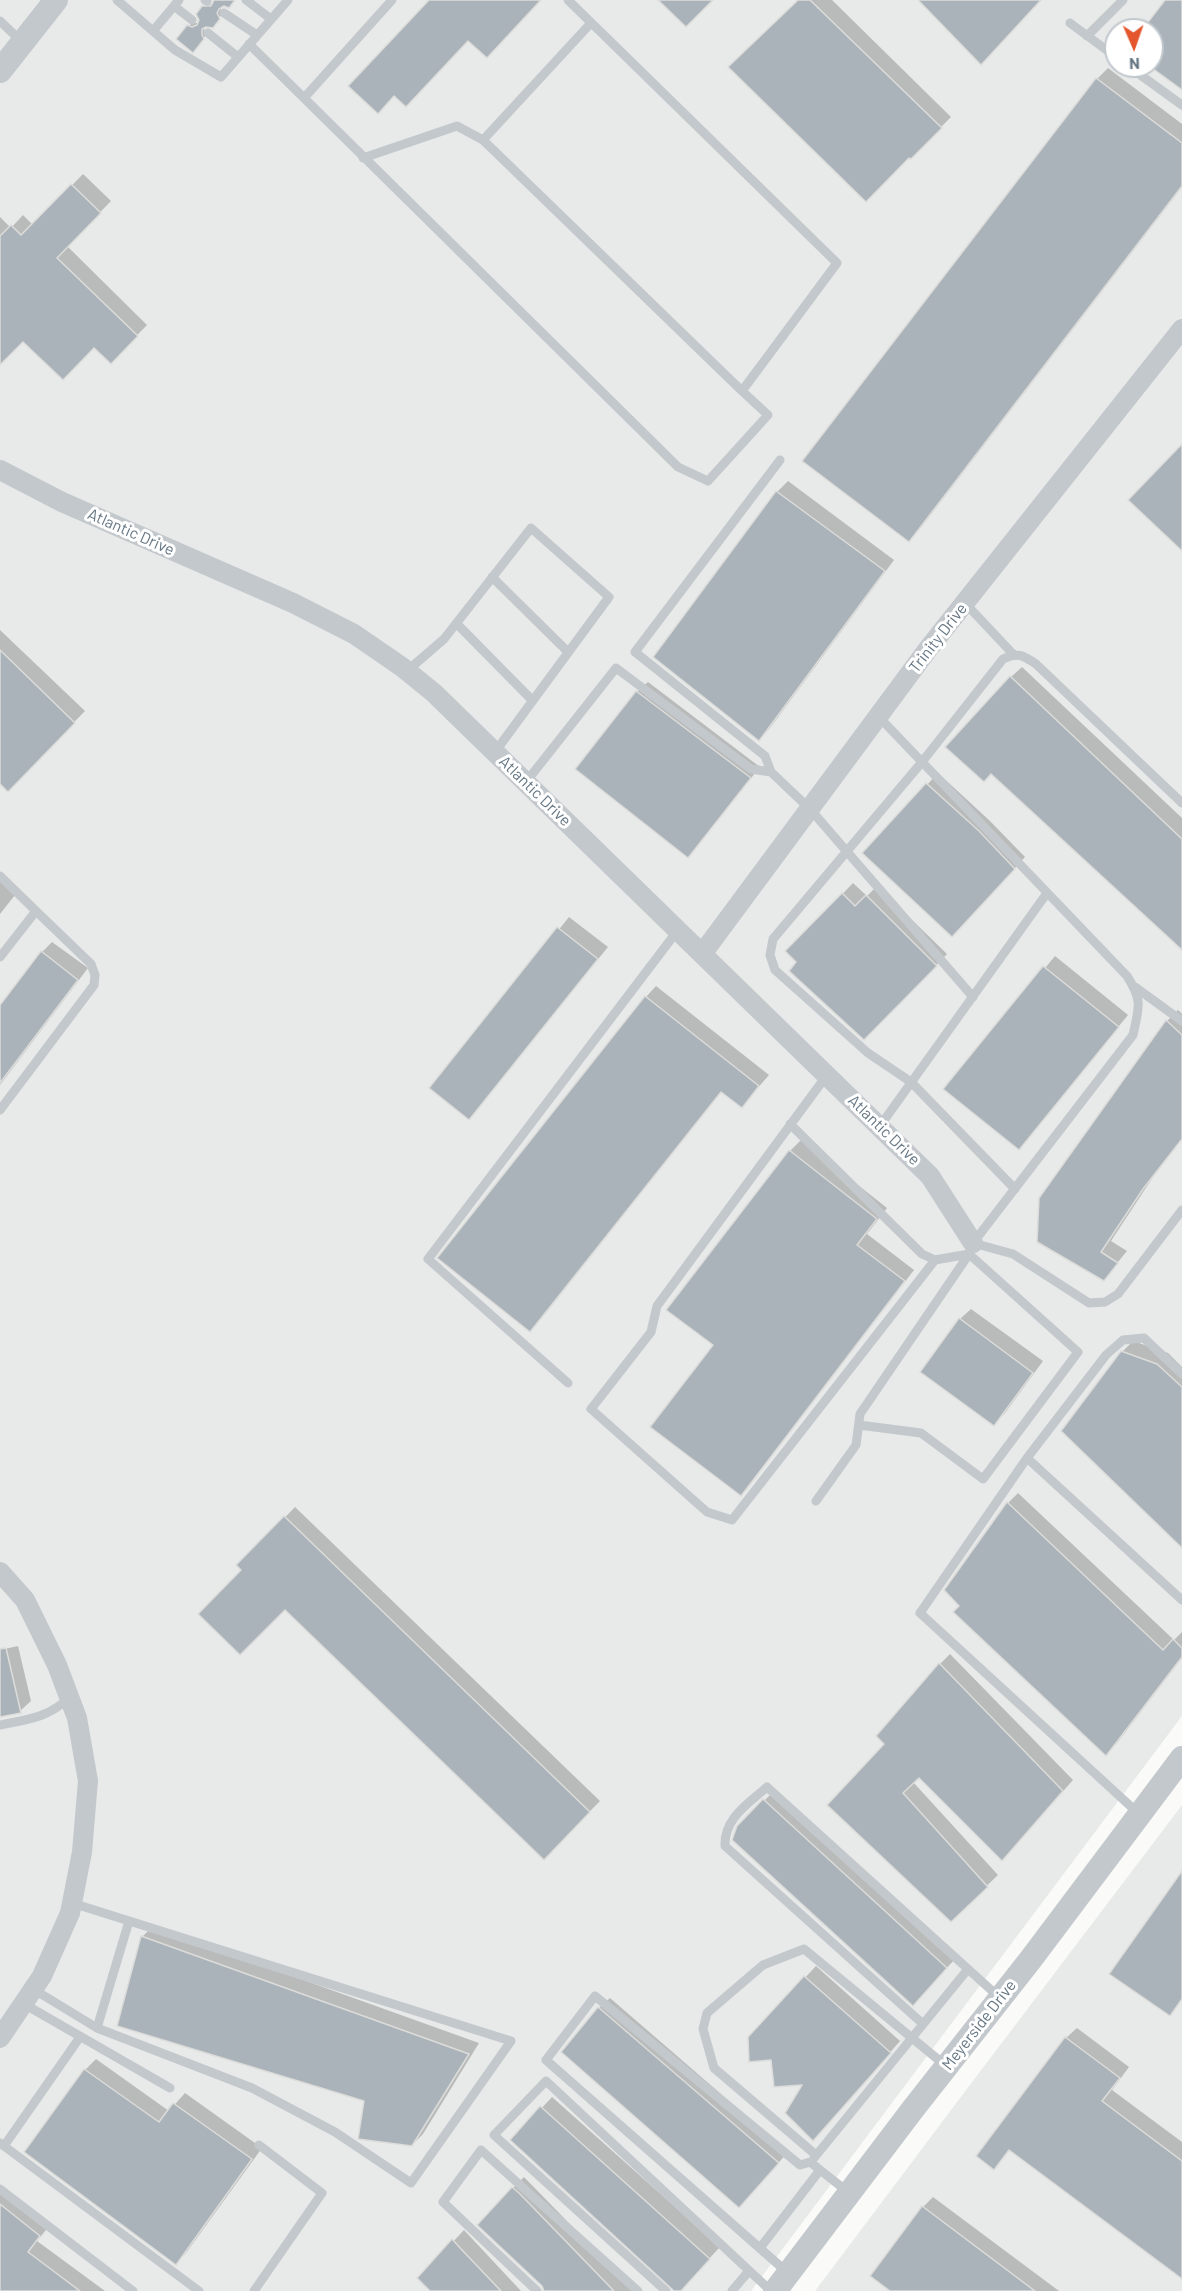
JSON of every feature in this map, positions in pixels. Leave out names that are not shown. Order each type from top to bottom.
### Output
[{"type":"street","points":[[0,71],[56,0]]},
{"type":"street","name":"Trinity Drive","points":[[702,954],[878,716],[1182,330]]},
{"type":"street","name":"Atlantic Drive","points":[[0,470],[62,502],[313,613],[354,634],[407,671],[434,693],[930,1176],[971,1248]]},
{"type":"street","points":[[0,1572],[25,1600],[57,1665],[77,1718],[88,1781],[82,1852],[70,1913],[42,1976],[0,2038]]},
{"type":"street","name":"Meyerside Drive","points":[[782,2282],[1182,1758]]},
{"type":"lane","points":[[117,0],[175,50],[221,77],[288,0]]},
{"type":"lane","points":[[246,0],[271,19]]},
{"type":"lane","points":[[304,98],[392,0]]},
{"type":"lane","points":[[568,0],[837,263],[742,390]]},
{"type":"lane","points":[[1087,36],[1123,0]]},
{"type":"lane","points":[[153,32],[176,3],[192,20]]},
{"type":"lane","points":[[224,13],[257,35]]},
{"type":"lane","points":[[0,21],[22,42]]},
{"type":"lane","points":[[483,140],[591,23]]},
{"type":"lane","points":[[1070,23],[1104,48]]},
{"type":"lane","points":[[208,33],[238,57]]},
{"type":"lane","points":[[249,44],[363,158],[678,467],[708,482],[768,415],[483,140],[457,126],[363,158]]},
{"type":"lane","points":[[1145,78],[1182,105]]},
{"type":"lane","points":[[780,460],[635,652],[765,756],[771,772],[810,809],[973,997]]},
{"type":"lane","points":[[407,671],[444,639],[531,528],[609,597],[567,651],[495,752]]},
{"type":"lane","points":[[492,577],[567,651]]},
{"type":"lane","points":[[965,603],[1013,654]]},
{"type":"lane","points":[[457,624],[532,700]]},
{"type":"lane","points":[[1015,1189],[911,1082],[868,1053],[776,970],[770,955],[773,939],[922,762],[1003,659],[1013,654],[1021,654],[1036,664],[1182,803]]},
{"type":"lane","points":[[526,782],[616,668],[751,769],[771,772]]},
{"type":"lane","points":[[816,1501],[856,1445],[860,1414],[971,1248],[1133,1035],[1138,1011],[1138,995],[1127,976],[878,716]]},
{"type":"lane","points":[[0,876],[91,964],[95,975],[94,986],[0,1110]]},
{"type":"lane","points":[[880,1126],[1047,893]]},
{"type":"lane","points":[[0,957],[36,911]]},
{"type":"lane","points":[[568,1383],[428,1260],[678,930]]},
{"type":"lane","points":[[1132,984],[1182,1021]]},
{"type":"lane","points":[[827,1075],[657,1306],[651,1332],[591,1409],[707,1512],[732,1520],[935,1260],[971,1248],[1013,1254],[1089,1303],[1105,1302],[1118,1294],[1182,1210]]},
{"type":"lane","points":[[790,1124],[922,1254],[935,1260]]},
{"type":"lane","points":[[859,1425],[921,1433],[983,1479],[1078,1352],[971,1248]]},
{"type":"lane","points":[[1140,1815],[920,1612],[1027,1458],[1106,1355],[1123,1340],[1144,1338],[1182,1374]]},
{"type":"lane","points":[[1027,1458],[1182,1600]]},
{"type":"lane","points":[[0,1725],[55,1711],[69,1698]]},
{"type":"lane","points":[[923,2025],[725,1846],[725,1834],[731,1820],[767,1787],[1000,1998]]},
{"type":"lane","points":[[28,1997],[97,2028],[252,2088],[335,2133],[411,2183],[511,2041],[72,1903]]},
{"type":"lane","points":[[97,2028],[129,1921]]},
{"type":"lane","points":[[850,2194],[820,2170],[813,2159],[714,2068],[703,2029],[707,2013],[763,1965],[804,1949],[947,2066]]},
{"type":"lane","points":[[782,2282],[760,2248],[546,2060],[595,1996],[800,2164],[813,2159],[968,1969]]},
{"type":"lane","points":[[28,1997],[80,2037],[170,2088]]},
{"type":"lane","points":[[80,2037],[2,2144],[199,2291]]},
{"type":"lane","points":[[666,2291],[494,2135],[546,2081],[748,2272],[771,2291]]},
{"type":"lane","points":[[254,2291],[322,2193],[259,2145]]},
{"type":"lane","points":[[537,2291],[443,2202],[481,2150],[638,2291]]},
{"type":"lane","points":[[760,2248],[820,2170]]},
{"type":"lane","points":[[0,2188],[133,2291]]},
{"type":"lane","points":[[732,2291],[748,2272]]},
{"type":"shaded area","points":[[0,0],[1182,0],[1182,1716],[751,2291],[0,2291]]},
{"type":"shaded area","points":[[1182,1805],[1182,2291],[815,2291],[957,2102]]},
{"type":"building","points":[[214,0],[235,0],[229,8],[224,6],[219,9],[217,13],[220,19],[213,28],[202,29],[204,39],[193,53],[176,39],[187,25],[192,27],[197,25],[199,20],[196,14],[202,6],[211,6]]},
{"type":"building","points":[[429,0],[541,0],[487,58],[468,41],[406,107],[394,96],[378,114],[348,86]]},
{"type":"building","points":[[658,0],[713,0],[686,27]]},
{"type":"building","points":[[798,0],[810,0],[942,128],[866,202],[728,67]]},
{"type":"building","points":[[918,0],[1041,0],[981,65]]},
{"type":"building","points":[[1165,0],[1182,0],[1182,90],[1164,77],[1164,18],[1151,18]]},
{"type":"building","points":[[1096,78],[1182,143],[1182,186],[909,542],[802,461]]},
{"type":"building","points":[[71,184],[101,213],[57,258],[138,336],[111,364],[94,348],[63,380],[23,342],[0,365],[0,236],[11,225],[21,235]]},
{"type":"building","points":[[1182,444],[1182,551],[1128,500]]},
{"type":"building","points":[[776,491],[885,571],[759,741],[653,657]]},
{"type":"building","points":[[0,650],[75,723],[8,792],[0,784]]},
{"type":"building","points":[[1010,676],[1182,839],[1182,950],[991,774],[984,782],[945,747]]},
{"type":"building","points":[[636,691],[751,778],[688,858],[575,769]]},
{"type":"building","points":[[926,783],[979,831],[1015,869],[952,937],[862,853]]},
{"type":"building","points":[[842,893],[855,906],[866,895],[937,966],[864,1040],[789,971],[796,962],[785,951]]},
{"type":"building","points":[[557,927],[598,959],[469,1120],[429,1088]]},
{"type":"building","points":[[41,951],[78,980],[0,1083],[0,1005]]},
{"type":"building","points":[[1043,966],[1119,1027],[1019,1150],[943,1089]]},
{"type":"building","points":[[645,996],[759,1086],[742,1108],[721,1092],[530,1332],[437,1258]]},
{"type":"building","points":[[1166,1020],[1182,1035],[1182,1139],[1143,1189],[1101,1252],[1118,1263],[1104,1281],[1037,1242],[1039,1198]]},
{"type":"building","points":[[789,1150],[877,1219],[857,1245],[905,1281],[741,1496],[650,1427],[713,1345],[666,1310]]},
{"type":"building","points":[[959,1318],[1033,1373],[994,1426],[920,1372]]},
{"type":"building","points":[[1121,1351],[1157,1364],[1182,1387],[1182,1548],[1061,1431]]},
{"type":"building","points":[[1007,1502],[1163,1650],[1173,1639],[1182,1648],[1182,1657],[1106,1756],[953,1612],[959,1606],[944,1590]]},
{"type":"building","points":[[284,1516],[590,1812],[544,1860],[285,1610],[240,1655],[198,1614],[241,1570],[236,1565]]},
{"type":"building","points":[[6,1648],[21,1713],[0,1717],[0,1649]]},
{"type":"building","points":[[939,1663],[1063,1791],[1002,1861],[919,1778],[903,1793],[988,1887],[951,1922],[827,1805],[884,1744],[876,1736]]},
{"type":"building","points":[[763,1799],[947,1968],[913,2006],[732,1840],[737,1826]]},
{"type":"building","points":[[1182,1871],[1182,1999],[1170,2016],[1109,1974]]},
{"type":"building","points":[[141,1936],[469,2054],[412,2146],[358,2139],[364,2101],[117,2026]]},
{"type":"building","points":[[804,1976],[891,2053],[813,2141],[785,2113],[802,2085],[774,2087],[771,2060],[749,2062],[748,2037]]},
{"type":"building","points":[[598,2007],[779,2163],[739,2208],[561,2052]]},
{"type":"building","points":[[1065,2037],[1120,2078],[1102,2101],[1182,2161],[1182,2279],[1009,2150],[994,2170],[976,2156]]},
{"type":"building","points":[[84,2069],[159,2122],[173,2103],[252,2159],[176,2265],[24,2152]]},
{"type":"building","points":[[540,2106],[710,2259],[681,2291],[674,2291],[510,2140]]},
{"type":"building","points":[[512,2187],[614,2291],[544,2291],[542,2286],[477,2225]]},
{"type":"building","points":[[0,2204],[40,2236],[28,2252],[80,2291],[0,2291]]},
{"type":"building","points":[[922,2206],[1035,2291],[890,2291],[870,2276]]},
{"type":"building","points":[[452,2239],[501,2291],[430,2291],[417,2278]]}]
